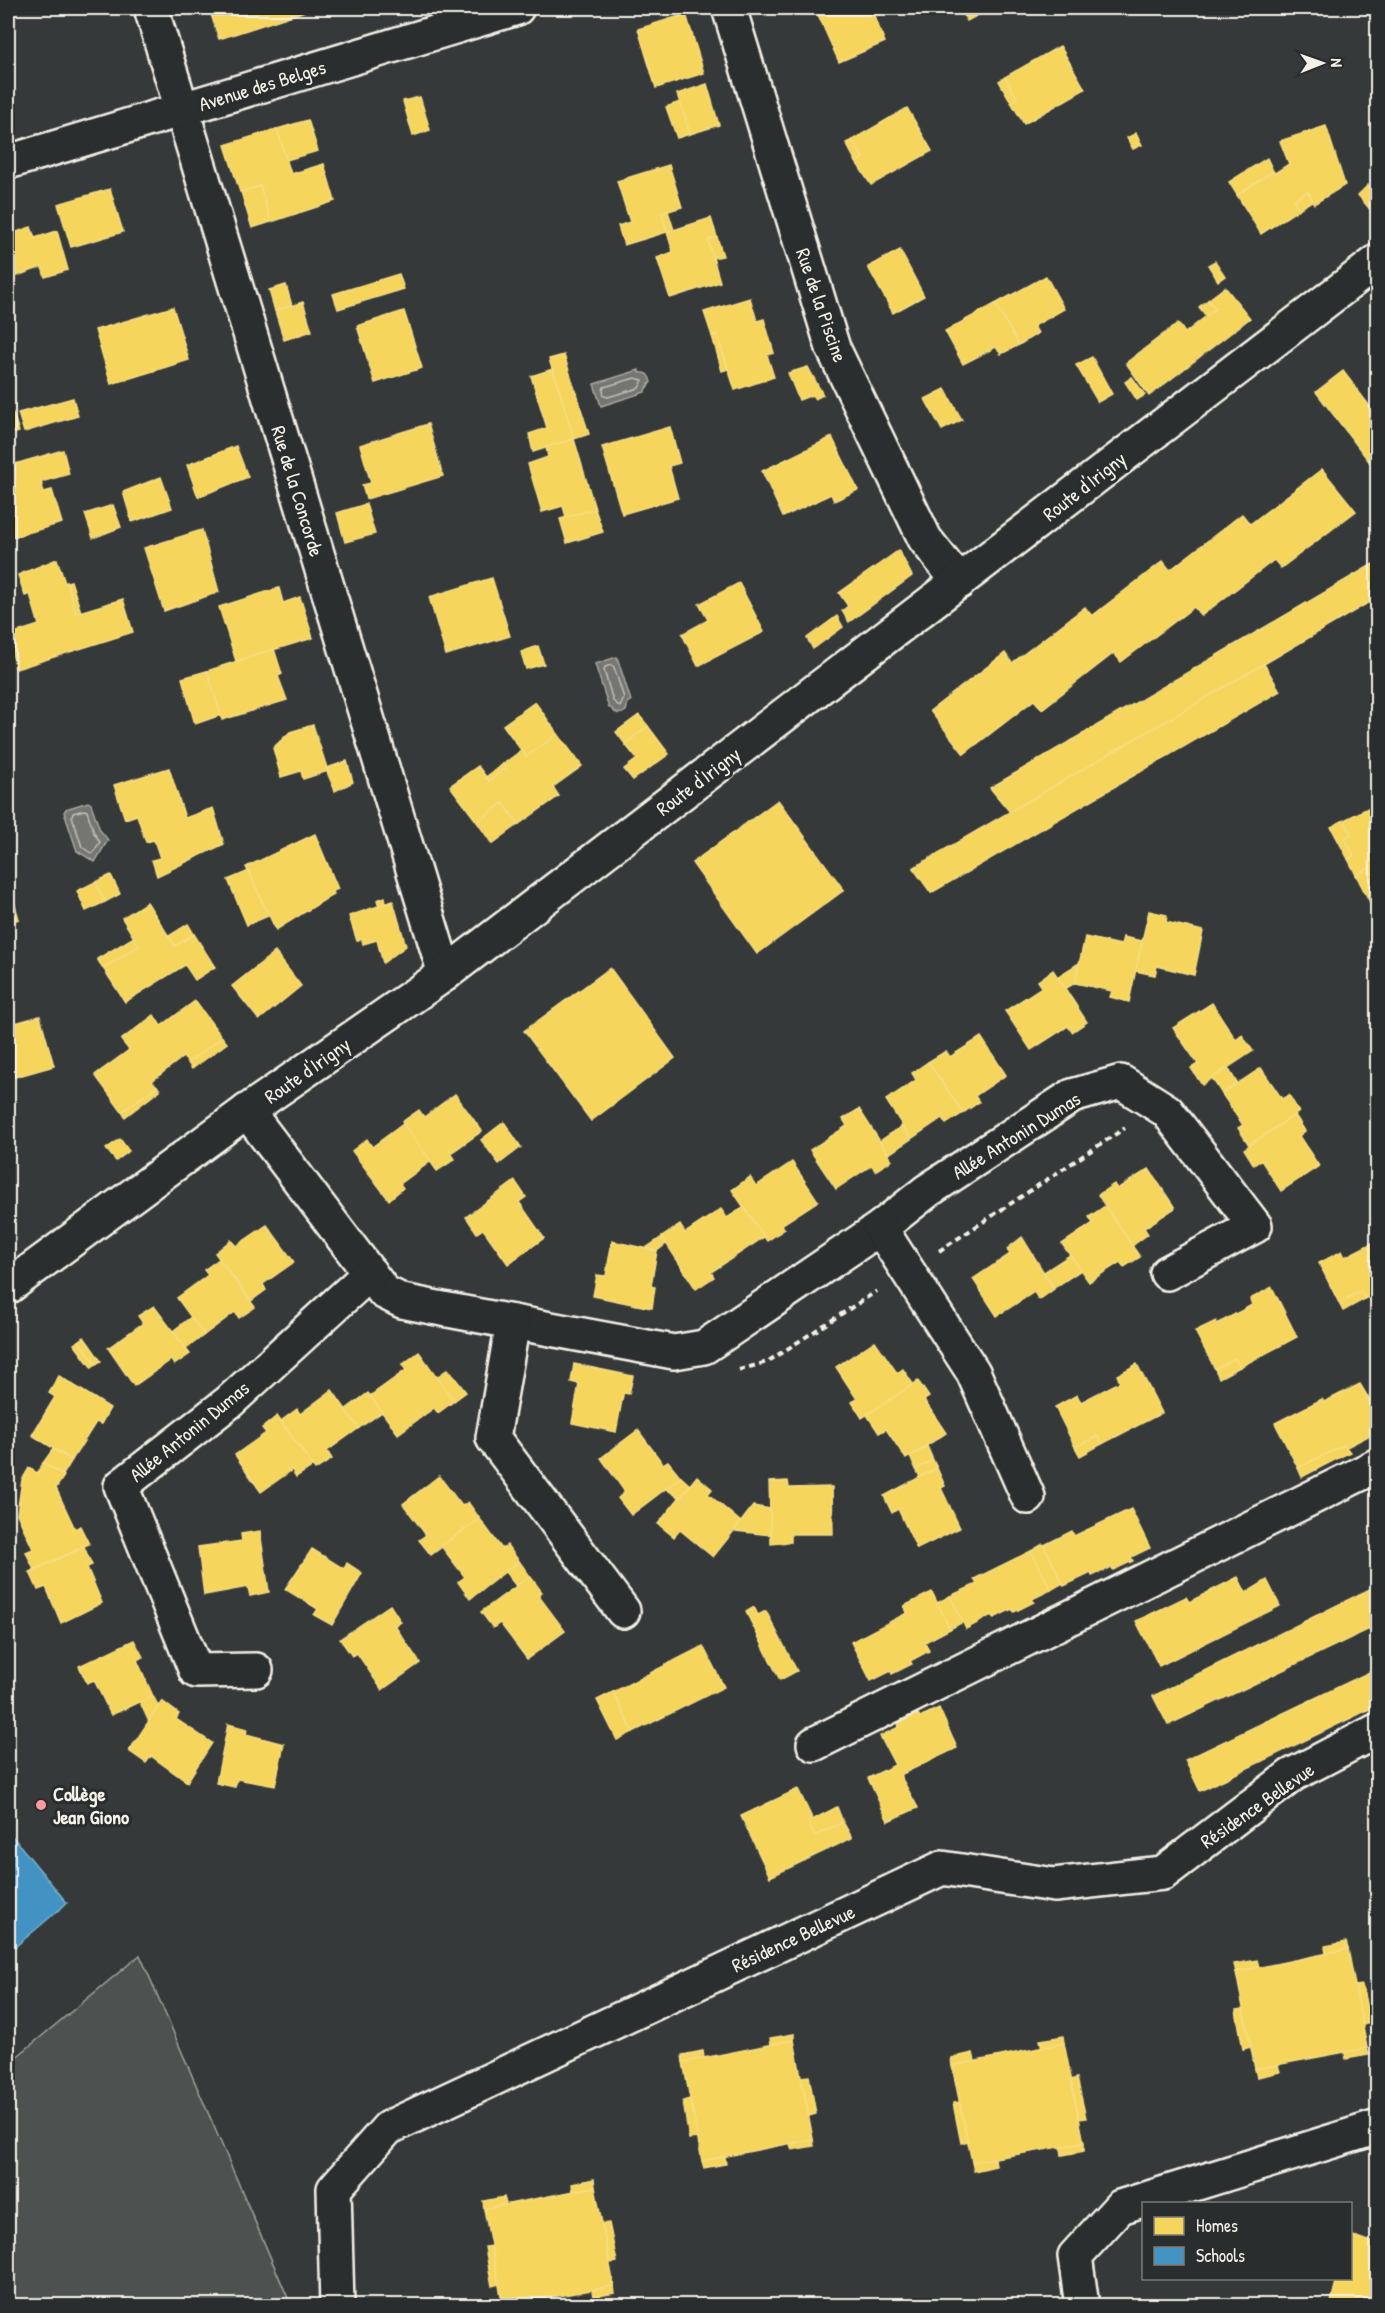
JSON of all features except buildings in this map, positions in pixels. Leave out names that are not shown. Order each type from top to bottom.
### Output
[{"type":"street","name":"Rue de la Concorde","points":[[151,8],[445,974]]},
{"type":"street","name":"Avenue des Belges","points":[[8,162],[517,8]]},
{"type":"street","name":"Rue de la Piscine","points":[[729,8],[833,348],[925,538],[959,582]]},
{"type":"street","name":"Route d'Irigny","points":[[8,1287],[247,1111],[445,974],[1377,261]]},
{"type":"street","name":"Allée Antonin Dumas","points":[[247,1111],[384,1292],[402,1301],[674,1352],[704,1347],[880,1228],[927,1191],[1072,1096],[1120,1082],[1167,1111],[1255,1226],[1167,1273]]},
{"type":"street","points":[[880,1228],[973,1372],[1028,1497]]},
{"type":"street","name":"Allée Antonin Dumas","points":[[256,1670],[196,1671],[121,1486],[229,1402],[370,1273]]},
{"type":"street","points":[[513,1322],[493,1438],[623,1611]]},
{"type":"street","points":[[814,1743],[1377,1465]]},
{"type":"street","name":"Résidence Bellevue","points":[[337,2306],[334,2189],[388,2128],[942,1868],[1054,1885],[1163,1873],[1292,1774],[1377,1730]]},
{"type":"street","points":[[1082,2306],[1075,2256],[1120,2207],[1377,2127]]},
{"type":"path","points":[[729,1372],[767,1362],[908,1272],[1158,1106]]},
{"type":"shaded area","points":[[140,1955],[291,2305],[8,2305],[8,2064]]},
{"type":"water","points":[[639,370],[639,373],[647,374],[651,382],[645,392],[601,406],[594,384]]},
{"type":"water","points":[[617,657],[631,701],[628,702],[626,711],[620,713],[609,708],[595,664]]},
{"type":"water","points":[[88,802],[91,804],[100,830],[108,840],[95,862],[77,851],[64,812],[66,809]]},
{"type":"place","name":"Collège Jean Giono","points":[[41,1805]]}]
